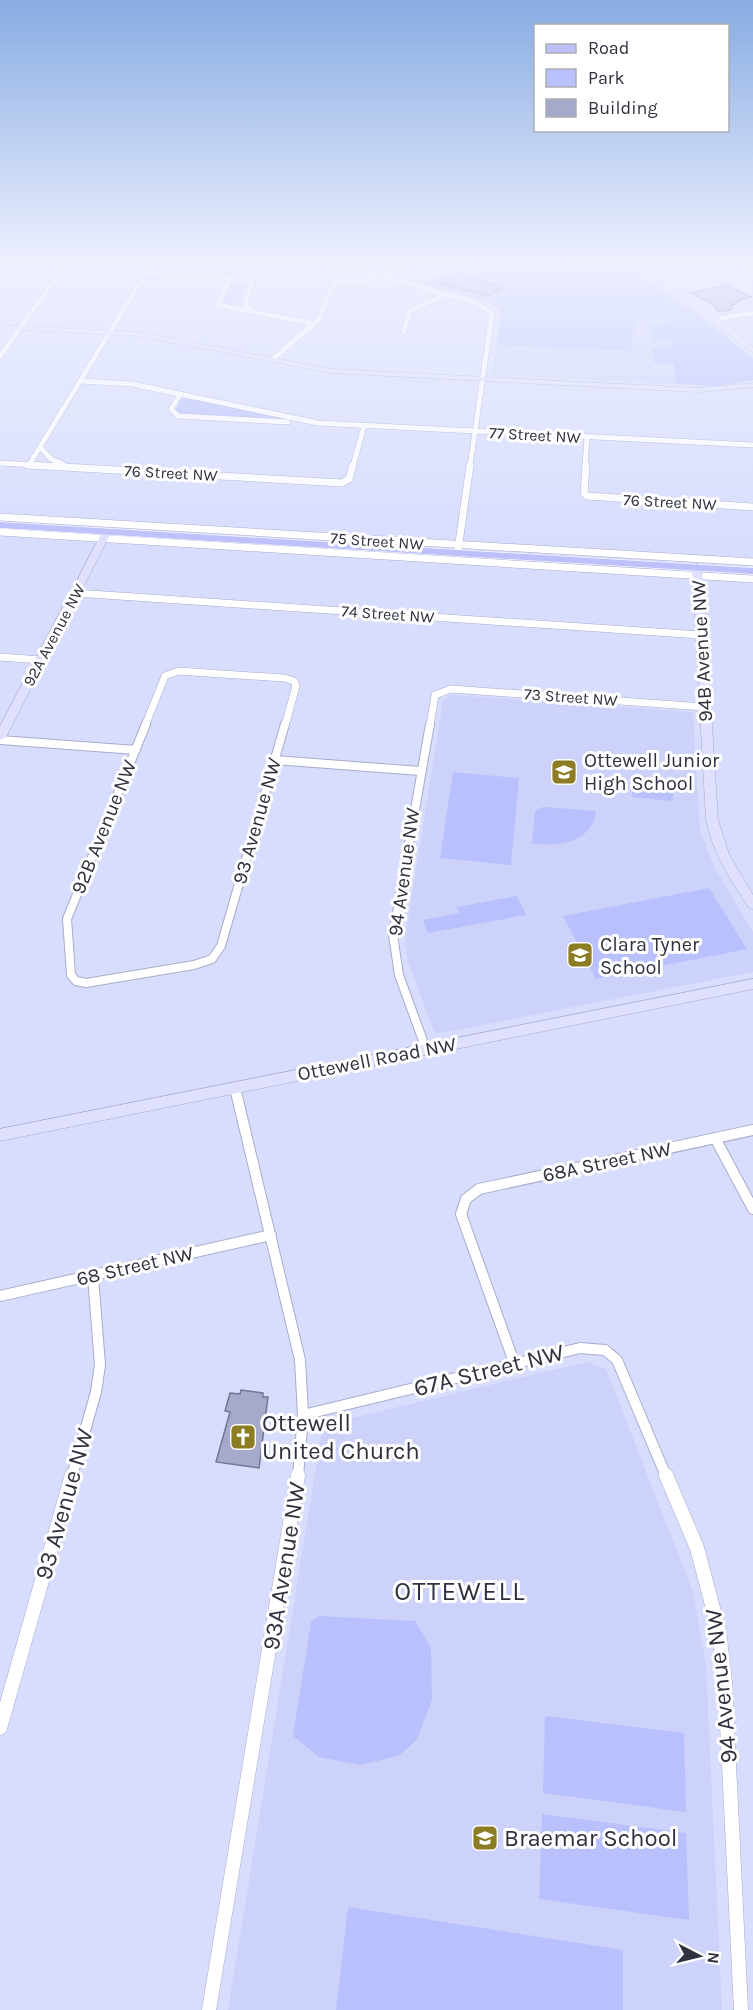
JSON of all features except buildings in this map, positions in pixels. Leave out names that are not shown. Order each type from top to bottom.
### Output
[{"type":"main road","name":"75 Street NW","points":[[0,525],[105,535],[458,549],[698,572],[753,570]]},
{"type":"street","points":[[29,465],[96,355]]},
{"type":"street","points":[[245,355],[331,371],[698,390],[753,385]]},
{"type":"street","points":[[272,360],[278,355]]},
{"type":"street","points":[[458,549],[487,355]]},
{"type":"street","name":"77 Street NW","points":[[80,381],[132,384],[318,423]]},
{"type":"street","name":"77 Street NW","points":[[180,395],[171,411],[178,416],[753,445]]},
{"type":"street","name":"76 Street NW","points":[[0,463],[342,483],[349,479],[364,426]]},
{"type":"street","name":"76 Street NW","points":[[587,438],[584,493],[587,496],[753,507]]},
{"type":"street","points":[[40,447],[51,459],[71,468]]},
{"type":"street","name":"75 Street NW","points":[[0,517],[458,549],[753,562]]},
{"type":"street","name":"75 Street NW","points":[[0,532],[105,535],[698,572],[753,579]]},
{"type":"street","name":"92A Avenue NW","points":[[0,739],[105,535]]},
{"type":"street","name":"94B Avenue NW","points":[[698,572],[704,707],[714,832],[726,864],[753,905]]},
{"type":"street","name":"74 Street NW","points":[[75,593],[701,634]]},
{"type":"street","points":[[0,657],[40,660]]},
{"type":"street","name":"93 Avenue NW","points":[[165,676],[178,671],[284,678],[294,681],[295,691],[221,946],[212,959]]},
{"type":"street","name":"92B Avenue NW","points":[[165,676],[67,919],[71,975],[76,981],[86,983],[194,965],[212,959]]},
{"type":"street","name":"73 Street NW","points":[[438,693],[451,689],[704,707]]},
{"type":"street","name":"94 Avenue NW","points":[[426,1050],[399,975],[393,935],[432,701],[438,693]]},
{"type":"street","points":[[0,739],[136,750]]},
{"type":"street","points":[[275,760],[420,771]]},
{"type":"street","name":"Ottewell Road NW","points":[[0,1135],[753,984]]},
{"type":"street","name":"93A Avenue NW","points":[[208,2010],[296,1498],[303,1415],[297,1340],[235,1088]]},
{"type":"street","name":"68A Street NW","points":[[515,1365],[461,1214],[464,1200],[479,1190],[753,1130]]},
{"type":"street","points":[[715,1138],[753,1209]]},
{"type":"street","name":"68 Street NW","points":[[0,1296],[270,1235]]},
{"type":"street","name":"93 Avenue NW","points":[[0,1728],[96,1392],[100,1365],[93,1276]]},
{"type":"street","name":"67A Street NW","points":[[303,1415],[580,1348],[604,1350]]},
{"type":"street","name":"94 Avenue NW","points":[[604,1350],[621,1366],[687,1523],[704,1572],[719,1631],[725,1683],[741,2010]]},
{"type":"shaded area","points":[[495,355],[674,355],[676,384],[492,375]]},
{"type":"shaded area","points":[[453,695],[693,712],[700,831],[714,866],[753,932],[753,972],[435,1034],[408,962],[405,938],[443,700]]},
{"type":"shaded area","name":"Braemar School","points":[[587,1362],[606,1369],[693,1592],[706,1665],[722,2010],[228,2010],[322,1430],[327,1424]]},
{"type":"green space","points":[[653,355],[749,355],[753,358],[753,380],[718,386],[676,384],[674,364],[654,363]]},
{"type":"green space","points":[[186,398],[286,419],[177,414],[175,412],[180,400]]},
{"type":"green space","points":[[453,772],[519,778],[511,865],[440,858]]},
{"type":"green space","points":[[632,784],[673,787],[673,801],[632,797]]},
{"type":"green space","points":[[543,807],[596,811],[593,822],[581,836],[564,843],[532,844],[535,811]]},
{"type":"green space","points":[[709,888],[747,949],[596,979],[563,916]]},
{"type":"green space","points":[[517,896],[526,915],[428,933],[423,920],[459,913],[457,907]]},
{"type":"green space","points":[[319,1616],[415,1621],[431,1648],[432,1700],[417,1739],[398,1756],[360,1765],[319,1757],[293,1736],[311,1622]]},
{"type":"green space","points":[[545,1716],[684,1733],[686,1812],[543,1793]]},
{"type":"green space","points":[[542,1814],[686,1833],[689,1920],[539,1899]]},
{"type":"green space","points":[[348,1907],[623,1950],[623,2010],[336,2010]]},
{"type":"place","name":"Ottewell Junior High School","points":[[564,772]]},
{"type":"place","name":"Clara Tyner School","points":[[580,955]]},
{"type":"place","name":"Ottewell United Church","points":[[243,1437]]},
{"type":"place","name":"Braemar School","points":[[485,1838]]},
{"type":"district","name":"OTTEWELL","points":[[460,1591]]}]
